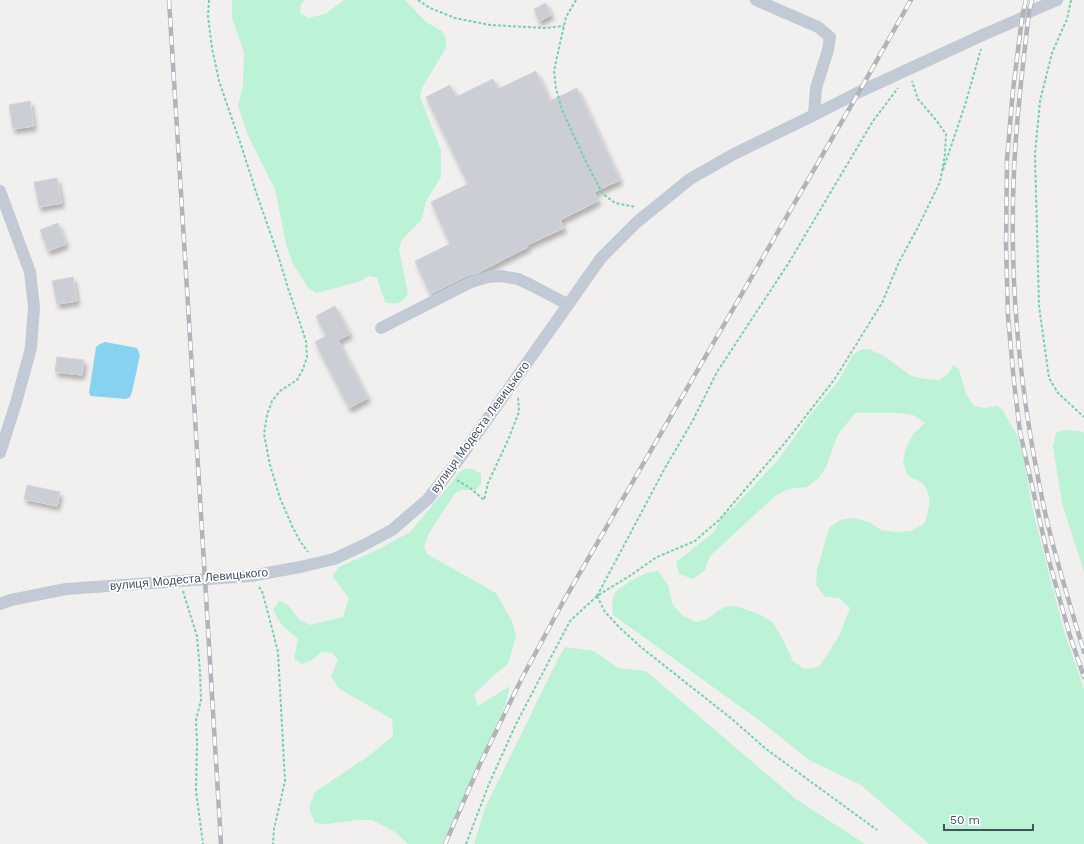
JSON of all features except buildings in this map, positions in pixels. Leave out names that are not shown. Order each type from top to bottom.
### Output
[{"type":"street","points":[[756,0],[818,27],[830,37],[828,50],[816,88],[814,115]]},
{"type":"street","name":"вулиця Модеста Левицького","points":[[0,604],[11,600],[66,589],[251,576],[300,567],[334,559],[392,530],[428,498],[459,458],[601,258],[646,214],[690,179],[734,154],[859,92],[1022,18],[1029,12],[1057,0]]},
{"type":"street","points":[[0,191],[30,272],[34,307],[31,348],[0,453]]},
{"type":"street","points":[[381,328],[471,282],[488,277],[501,276],[518,279],[567,304]]},
{"type":"path","points":[[209,0],[208,16],[212,48],[219,81],[306,341],[307,356],[303,369],[297,380],[280,392],[272,401],[267,415],[264,434],[270,465],[280,498],[300,541],[316,563]]},
{"type":"path","points":[[418,0],[430,8],[455,18],[490,25],[544,28],[564,26]]},
{"type":"path","points":[[576,0],[566,17],[554,71],[556,88],[562,110],[603,194],[615,203],[636,208],[646,214]]},
{"type":"path","points":[[1071,0],[1067,19],[1052,54],[1040,101],[1035,154],[1039,306],[1049,378],[1058,393],[1084,417]]},
{"type":"path","points":[[466,844],[489,784],[516,724],[570,621],[597,596],[657,558],[695,541],[719,520],[784,444],[834,380],[882,303],[899,262],[940,182],[975,73],[985,34]]},
{"type":"path","points":[[913,68],[912,80],[918,99],[946,134],[946,154],[940,182]]},
{"type":"path","points":[[597,596],[665,468],[692,422],[717,372],[788,264],[873,121],[900,86]]},
{"type":"path","points":[[447,474],[470,488],[484,500],[488,483],[519,412],[516,377]]},
{"type":"path","points":[[251,576],[262,591],[278,652],[285,781],[274,829],[273,844]]},
{"type":"path","points":[[181,580],[197,636],[200,671],[202,700],[196,720],[196,791],[203,844]]},
{"type":"path","points":[[597,596],[605,612],[642,648],[732,719],[766,749],[877,830]]},
{"type":"green space","points":[[232,0],[305,0],[301,4],[300,13],[308,18],[325,14],[344,0],[405,0],[426,22],[442,31],[446,39],[446,48],[422,88],[420,97],[441,150],[441,177],[426,201],[422,219],[402,240],[399,249],[408,294],[401,302],[385,302],[377,278],[368,276],[361,281],[317,293],[309,289],[294,266],[287,248],[275,190],[247,133],[238,106],[243,85],[244,52],[232,18]]},
{"type":"green space","points":[[862,349],[869,349],[887,358],[911,376],[925,379],[939,380],[949,373],[953,365],[959,369],[966,394],[974,406],[985,408],[997,406],[1003,410],[1017,435],[1024,460],[1032,506],[1064,631],[1084,689],[1084,844],[929,844],[861,785],[809,760],[763,723],[613,615],[612,602],[615,592],[632,580],[649,572],[658,571],[668,585],[673,605],[683,616],[696,622],[707,619],[724,607],[736,606],[759,614],[772,622],[780,634],[793,661],[805,669],[819,667],[839,636],[850,608],[839,598],[825,597],[816,585],[817,570],[829,528],[840,520],[854,518],[869,522],[881,530],[896,532],[910,531],[924,524],[929,508],[928,493],[922,483],[908,476],[903,462],[906,447],[914,433],[925,423],[913,415],[899,413],[855,413],[837,436],[827,465],[819,478],[807,487],[788,489],[775,496],[710,556],[705,570],[693,579],[679,574],[676,562],[715,531],[721,517],[733,508],[778,460],[811,414],[839,380],[853,355]]},
{"type":"green space","points":[[1064,430],[1080,431],[1084,433],[1084,572],[1062,503],[1053,447],[1056,433]]},
{"type":"green space","points":[[464,469],[473,469],[481,474],[481,484],[476,490],[462,490],[455,493],[428,535],[424,547],[427,554],[496,593],[512,621],[516,636],[508,664],[474,694],[478,706],[510,686],[505,706],[442,844],[408,844],[395,832],[372,820],[357,820],[327,824],[315,823],[309,808],[315,792],[370,755],[393,736],[392,719],[338,688],[331,676],[338,660],[332,653],[321,652],[312,660],[302,664],[294,659],[298,639],[281,624],[273,610],[279,601],[288,605],[300,620],[310,625],[343,617],[349,598],[332,576],[339,567],[379,549],[410,532]]},
{"type":"green space","points":[[565,647],[594,651],[618,668],[646,671],[796,799],[865,844],[474,844],[485,808]]},
{"type":"water","points":[[105,342],[137,348],[140,355],[132,392],[130,397],[126,399],[91,396],[89,393],[96,347]]},
{"type":"railway","points":[[169,0],[221,844]]},
{"type":"railway","points":[[445,844],[480,764],[522,678],[563,602],[911,0]]},
{"type":"railway","points":[[1026,0],[1022,18],[1013,90],[1007,159],[1006,245],[1008,317],[1020,432],[1048,557],[1070,636],[1084,677]]},
{"type":"railway","points":[[1032,0],[1029,12],[1020,92],[1014,171],[1013,251],[1017,330],[1026,410],[1043,505],[1084,652]]}]
